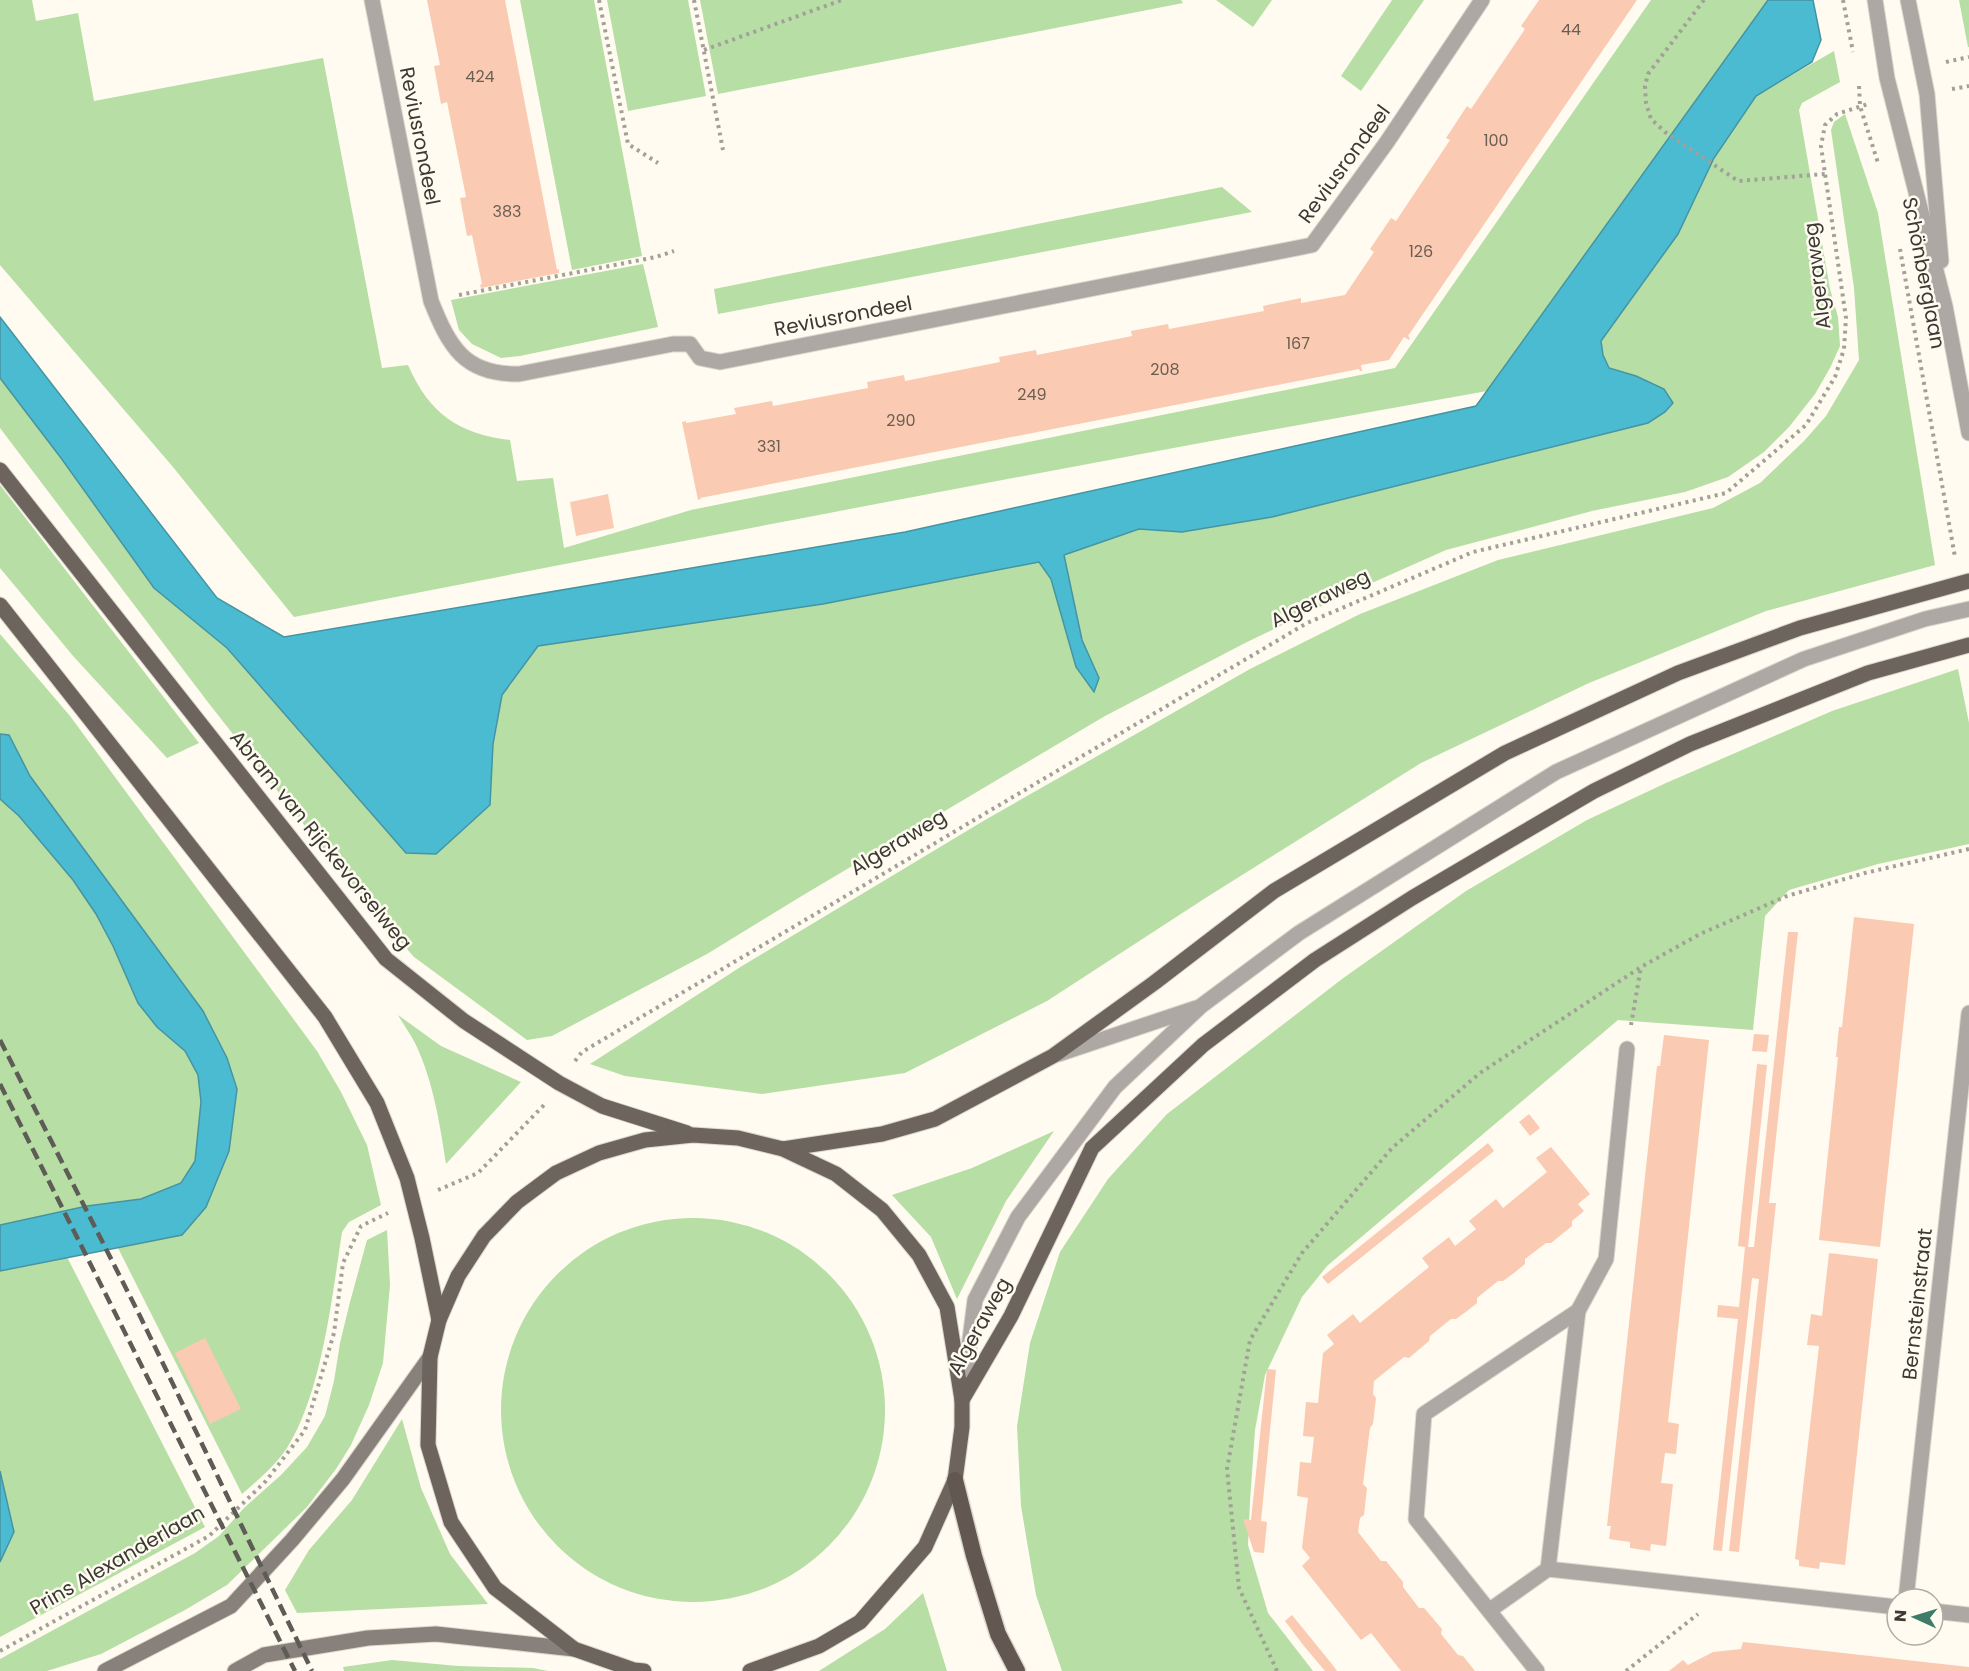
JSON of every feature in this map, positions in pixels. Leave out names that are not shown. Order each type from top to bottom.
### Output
[{"type":"highway","points":[[955,1480],[974,1556],[998,1634],[1017,1671]]},
{"type":"main road","name":"Abram van Rijckevorselweg","points":[[0,470],[386,959],[464,1021],[559,1083],[602,1106],[693,1135]]},
{"type":"main road","name":"Algeraweg","points":[[783,1149],[882,1134],[935,1119],[1053,1056],[1154,983],[1274,891],[1505,753],[1689,668],[1800,627],[1969,581]]},
{"type":"main road","points":[[0,604],[325,1017],[377,1103],[407,1178],[439,1320]]},
{"type":"main road","name":"Algeraweg","points":[[962,1400],[1011,1316],[1092,1148],[1203,1045],[1315,960],[1412,898],[1594,791],[1690,744],[1868,673],[1969,645]]},
{"type":"main road","points":[[574,1649],[495,1588],[451,1522],[428,1445],[430,1357],[439,1320],[458,1276],[484,1236],[517,1202],[556,1173],[599,1153],[645,1140],[693,1135],[738,1138],[783,1149],[836,1174],[882,1210],[920,1255],[947,1307],[962,1400],[962,1427],[955,1480],[925,1547],[860,1622],[819,1646],[750,1671]]},
{"type":"main road","points":[[105,1671],[231,1606],[292,1540],[343,1479],[430,1357]]},
{"type":"main road","points":[[235,1671],[264,1655],[368,1638],[436,1634],[574,1649],[644,1671]]},
{"type":"street","name":"Reviusrondeel","points":[[372,0],[431,301],[441,327],[456,351],[469,362],[503,374],[519,374],[673,344],[690,344],[700,358],[720,362],[1312,245],[1387,142],[1482,0]]},
{"type":"street","name":"Schönberglaan","points":[[1875,0],[1887,78],[1945,306],[1969,433]]},
{"type":"street","name":"Schönberglaan","points":[[1908,0],[1927,94],[1945,306]]},
{"type":"street","name":"Algeraweg","points":[[962,1400],[975,1300],[1018,1216],[1115,1087],[1201,1006],[1299,933],[1556,772],[1804,659],[1925,619],[1969,609]]},
{"type":"street","name":"Algeraweg","points":[[1053,1056],[1201,1006]]},
{"type":"street","name":"Bernsteinstraat","points":[[1907,1587],[1969,1013]]},
{"type":"street","points":[[1548,1569],[1578,1311],[1606,1259],[1627,1049]]},
{"type":"street","points":[[1538,1671],[1416,1520],[1424,1414],[1578,1311]]},
{"type":"street","points":[[1490,1610],[1548,1569],[1885,1606]]},
{"type":"street","points":[[1945,1612],[1969,1615]]},
{"type":"path","points":[[599,0],[628,144],[658,163]]},
{"type":"path","points":[[694,0],[723,150]]},
{"type":"path","points":[[704,50],[842,0]]},
{"type":"path","points":[[1704,0],[1648,75],[1645,86],[1646,103],[1651,119],[1665,132],[1738,181],[1825,174]]},
{"type":"path","points":[[1843,0],[1854,56]]},
{"type":"path","points":[[1858,80],[1860,106],[1880,170]]},
{"type":"path","points":[[1927,94],[1969,86]]},
{"type":"path","name":"Algeraweg","points":[[506,1145],[541,1109],[582,1052],[1307,623],[1473,552],[1726,493],[1806,425],[1835,377],[1844,349],[1846,318],[1821,146],[1825,125],[1837,114],[1860,106],[1892,101]]},
{"type":"path","name":"Schönberglaan","points":[[1900,248],[1955,557]]},
{"type":"path","points":[[431,301],[656,257],[674,251]]},
{"type":"path","points":[[1277,1671],[1239,1588],[1227,1468],[1250,1340],[1302,1253],[1392,1148],[1480,1073],[1641,967],[1700,934],[1787,896],[1865,873],[1969,849]]},
{"type":"path","points":[[1627,1049],[1641,967]]},
{"type":"path","name":"Prins Alexanderlaan","points":[[0,1651],[208,1536],[266,1481],[304,1430],[334,1333],[343,1263],[361,1226],[478,1173],[506,1145]]},
{"type":"path","points":[[1626,1671],[1730,1589]]},
{"type":"green space","points":[[0,0],[32,0],[36,21],[78,13],[94,101],[323,58],[382,368],[408,365],[425,396],[447,418],[475,432],[510,440],[517,481],[553,478],[564,548],[691,510],[1395,368],[1651,0],[1768,0],[1504,381],[1487,391],[890,501],[294,617],[173,467],[0,265]]},
{"type":"green space","points":[[520,0],[594,0],[642,256],[572,270]]},
{"type":"green space","points":[[607,0],[688,0],[706,96],[628,111]]},
{"type":"green space","points":[[700,0],[1181,0],[1183,3],[718,94]]},
{"type":"green space","points":[[1216,0],[1272,0],[1253,27]]},
{"type":"green space","points":[[1392,0],[1424,0],[1361,91],[1341,76]]},
{"type":"green space","points":[[1959,0],[1969,0],[1969,47],[1968,47]]},
{"type":"green space","points":[[1834,51],[1840,82],[1802,103],[1799,110],[1830,289],[1838,317],[1840,346],[1815,394],[1789,427],[1764,452],[1728,477],[1685,492],[1592,511],[1446,550],[1338,598],[1245,643],[1105,716],[707,954],[552,1036],[527,1040],[414,957],[349,882],[207,701],[0,428],[0,375],[255,679],[406,853],[436,854],[493,744],[502,695],[538,646],[1039,562],[1051,579],[1076,667],[1099,678],[1082,640],[1063,555],[1139,529],[1182,532],[1272,517],[1648,423],[1636,376],[1609,368],[1603,355],[1601,341],[1678,234],[1714,158],[1756,96]]},
{"type":"green space","points":[[1845,114],[1878,213],[1935,565],[1766,611],[1589,683],[1421,763],[1207,897],[1047,1001],[905,1073],[762,1094],[625,1076],[590,1064],[742,966],[985,820],[1250,669],[1360,614],[1498,560],[1713,508],[1760,483],[1804,441],[1826,416],[1859,360],[1854,288],[1831,130],[1834,122]]},
{"type":"green space","points":[[1222,187],[1252,212],[718,314],[714,289]]},
{"type":"green space","points":[[643,264],[658,327],[501,358],[472,344],[459,330],[451,300]]},
{"type":"green space","points":[[0,485],[199,743],[167,758],[74,657],[0,568]]},
{"type":"green space","points":[[0,634],[70,716],[317,1051],[341,1092],[367,1145],[381,1205],[349,1222],[342,1232],[324,1343],[309,1400],[287,1448],[272,1467],[242,1494],[118,1248],[182,1235],[206,1207],[229,1151],[231,1123],[9,736],[0,734]]},
{"type":"green space","points":[[1958,669],[1969,723],[1969,844],[1878,864],[1789,890],[1765,916],[1753,1030],[1618,1020],[1327,1266],[1302,1297],[1265,1375],[1255,1430],[1248,1545],[1268,1613],[1313,1671],[1062,1671],[1036,1595],[1021,1506],[1017,1426],[1030,1343],[1060,1252],[1108,1179],[1167,1114],[1342,979],[1466,891],[1587,820],[1666,783],[1832,711]]},
{"type":"green space","points":[[0,799],[19,816],[73,880],[96,914],[138,1003],[157,1027],[185,1051],[198,1075],[201,1102],[195,1161],[181,1183],[141,1199],[87,1206],[0,1225]]},
{"type":"green space","points":[[398,1015],[441,1046],[521,1082],[446,1164],[427,1072],[415,1043]]},
{"type":"green space","points":[[1054,1131],[1006,1201],[957,1299],[931,1237],[892,1195],[972,1168]]},
{"type":"green space","points":[[693,1218],[730,1222],[767,1232],[800,1250],[829,1274],[853,1303],[871,1336],[881,1373],[885,1410],[881,1447],[871,1484],[853,1517],[829,1546],[800,1570],[767,1588],[730,1598],[693,1602],[656,1598],[619,1588],[586,1570],[557,1546],[533,1517],[515,1484],[505,1447],[501,1410],[505,1373],[515,1336],[533,1303],[557,1274],[586,1250],[619,1232],[656,1222]]},
{"type":"green space","points":[[387,1230],[390,1285],[383,1363],[369,1405],[351,1445],[307,1507],[227,1585],[185,1610],[101,1654],[47,1671],[0,1671],[0,1659],[195,1553],[219,1536],[244,1508],[281,1475],[307,1447],[325,1416],[340,1343],[367,1240]]},
{"type":"green space","points":[[67,1257],[205,1527],[0,1637],[0,1562],[14,1532],[0,1471],[0,1271]]},
{"type":"green space","points":[[402,1419],[421,1488],[450,1554],[488,1604],[297,1613],[285,1590],[309,1550],[352,1500]]},
{"type":"green space","points":[[923,1593],[947,1671],[819,1671],[885,1629]]},
{"type":"green space","points":[[392,1660],[458,1666],[533,1668],[548,1671],[344,1671],[343,1667]]},
{"type":"water","points":[[1768,0],[1813,0],[1821,40],[1812,62],[1756,96],[1714,158],[1678,234],[1601,341],[1603,355],[1609,368],[1636,376],[1664,389],[1673,403],[1665,412],[1648,423],[1272,517],[1182,532],[1139,529],[1064,555],[1082,640],[1099,678],[1094,692],[1076,667],[1051,579],[1039,562],[823,604],[538,646],[502,695],[493,744],[490,805],[436,854],[406,853],[227,648],[154,588],[61,458],[0,378],[0,317],[217,598],[284,637],[905,532],[1476,406]]},
{"type":"water","points":[[0,734],[9,735],[30,776],[203,1011],[227,1058],[237,1089],[229,1151],[206,1207],[182,1235],[0,1271],[0,1225],[87,1206],[141,1199],[181,1183],[195,1161],[201,1102],[198,1075],[185,1051],[157,1027],[138,1003],[96,914],[73,880],[19,816],[0,799]]},
{"type":"water","points":[[0,1471],[14,1532],[0,1562]]},
{"type":"building","points":[[427,0],[505,0],[559,273],[481,288],[472,235],[467,236],[460,198],[466,197],[447,102],[441,104],[434,66],[440,65]]},
{"type":"building","points":[[1539,0],[1637,0],[1408,336],[1409,340],[1404,337],[1389,360],[1361,365],[1362,371],[1359,369],[698,500],[682,422],[736,414],[734,408],[772,401],[773,406],[868,388],[867,382],[904,375],[905,381],[1000,362],[999,357],[1036,350],[1037,355],[1132,336],[1131,331],[1168,324],[1169,329],[1264,311],[1263,306],[1301,298],[1301,303],[1345,295],[1374,252],[1370,249],[1391,218],[1396,221],[1450,140],[1446,138],[1467,106],[1471,109],[1525,29],[1521,26]]},
{"type":"building","points":[[608,494],[614,528],[576,536],[570,502]]},
{"type":"building","points":[[1854,917],[1914,924],[1880,1247],[1819,1240],[1838,1057],[1836,1057],[1839,1027],[1842,1027]]},
{"type":"building","points":[[1788,932],[1798,932],[1769,1203],[1776,1203],[1739,1552],[1729,1551],[1759,1279],[1752,1278],[1722,1551],[1713,1550],[1738,1319],[1717,1317],[1718,1305],[1739,1307],[1745,1247],[1738,1246],[1757,1064],[1767,1065],[1748,1247],[1754,1247]]},
{"type":"building","points":[[1754,1034],[1769,1035],[1767,1052],[1752,1051]]},
{"type":"building","points":[[1664,1035],[1709,1040],[1668,1422],[1679,1424],[1676,1454],[1665,1453],[1661,1483],[1673,1484],[1666,1546],[1651,1544],[1650,1551],[1630,1548],[1630,1542],[1609,1539],[1611,1526],[1607,1526],[1657,1066],[1660,1066]]},
{"type":"building","points":[[1529,1114],[1540,1128],[1530,1136],[1519,1122]]},
{"type":"building","points":[[1488,1143],[1494,1151],[1328,1284],[1322,1277]]},
{"type":"building","points":[[1551,1147],[1590,1194],[1578,1204],[1584,1211],[1572,1221],[1572,1226],[1551,1243],[1546,1243],[1525,1259],[1525,1264],[1514,1273],[1503,1281],[1498,1281],[1477,1298],[1477,1303],[1456,1319],[1451,1319],[1430,1336],[1429,1341],[1409,1358],[1404,1357],[1374,1381],[1373,1394],[1376,1398],[1363,1484],[1367,1488],[1364,1515],[1360,1518],[1358,1532],[1381,1561],[1386,1561],[1403,1582],[1403,1587],[1419,1608],[1424,1608],[1442,1629],[1441,1634],[1458,1655],[1463,1656],[1475,1671],[1401,1671],[1371,1633],[1361,1640],[1302,1566],[1310,1558],[1302,1548],[1308,1498],[1297,1496],[1300,1462],[1311,1463],[1314,1437],[1303,1436],[1306,1402],[1318,1403],[1323,1353],[1334,1344],[1327,1335],[1353,1314],[1360,1323],[1429,1267],[1422,1258],[1449,1237],[1455,1246],[1476,1229],[1469,1221],[1496,1199],[1503,1208],[1547,1172],[1536,1158]]},
{"type":"building","points":[[1829,1253],[1878,1259],[1845,1565],[1820,1562],[1819,1569],[1799,1566],[1799,1560],[1795,1559],[1819,1346],[1807,1345],[1811,1314],[1822,1316]]},
{"type":"building","points":[[205,1338],[241,1409],[210,1424],[175,1353]]},
{"type":"building","points":[[1267,1369],[1276,1370],[1261,1521],[1267,1522],[1264,1553],[1254,1552],[1243,1519],[1251,1520]]},
{"type":"building","points":[[1292,1615],[1337,1671],[1325,1671],[1304,1646],[1285,1621]]},
{"type":"building","points":[[1743,1642],[1969,1667],[1969,1671],[1669,1671],[1683,1660],[1688,1665],[1713,1652],[1741,1649]]},
{"type":"railway","points":[[0,1040],[139,1314],[312,1671]]},
{"type":"railway","points":[[0,1084],[295,1671]]}]
